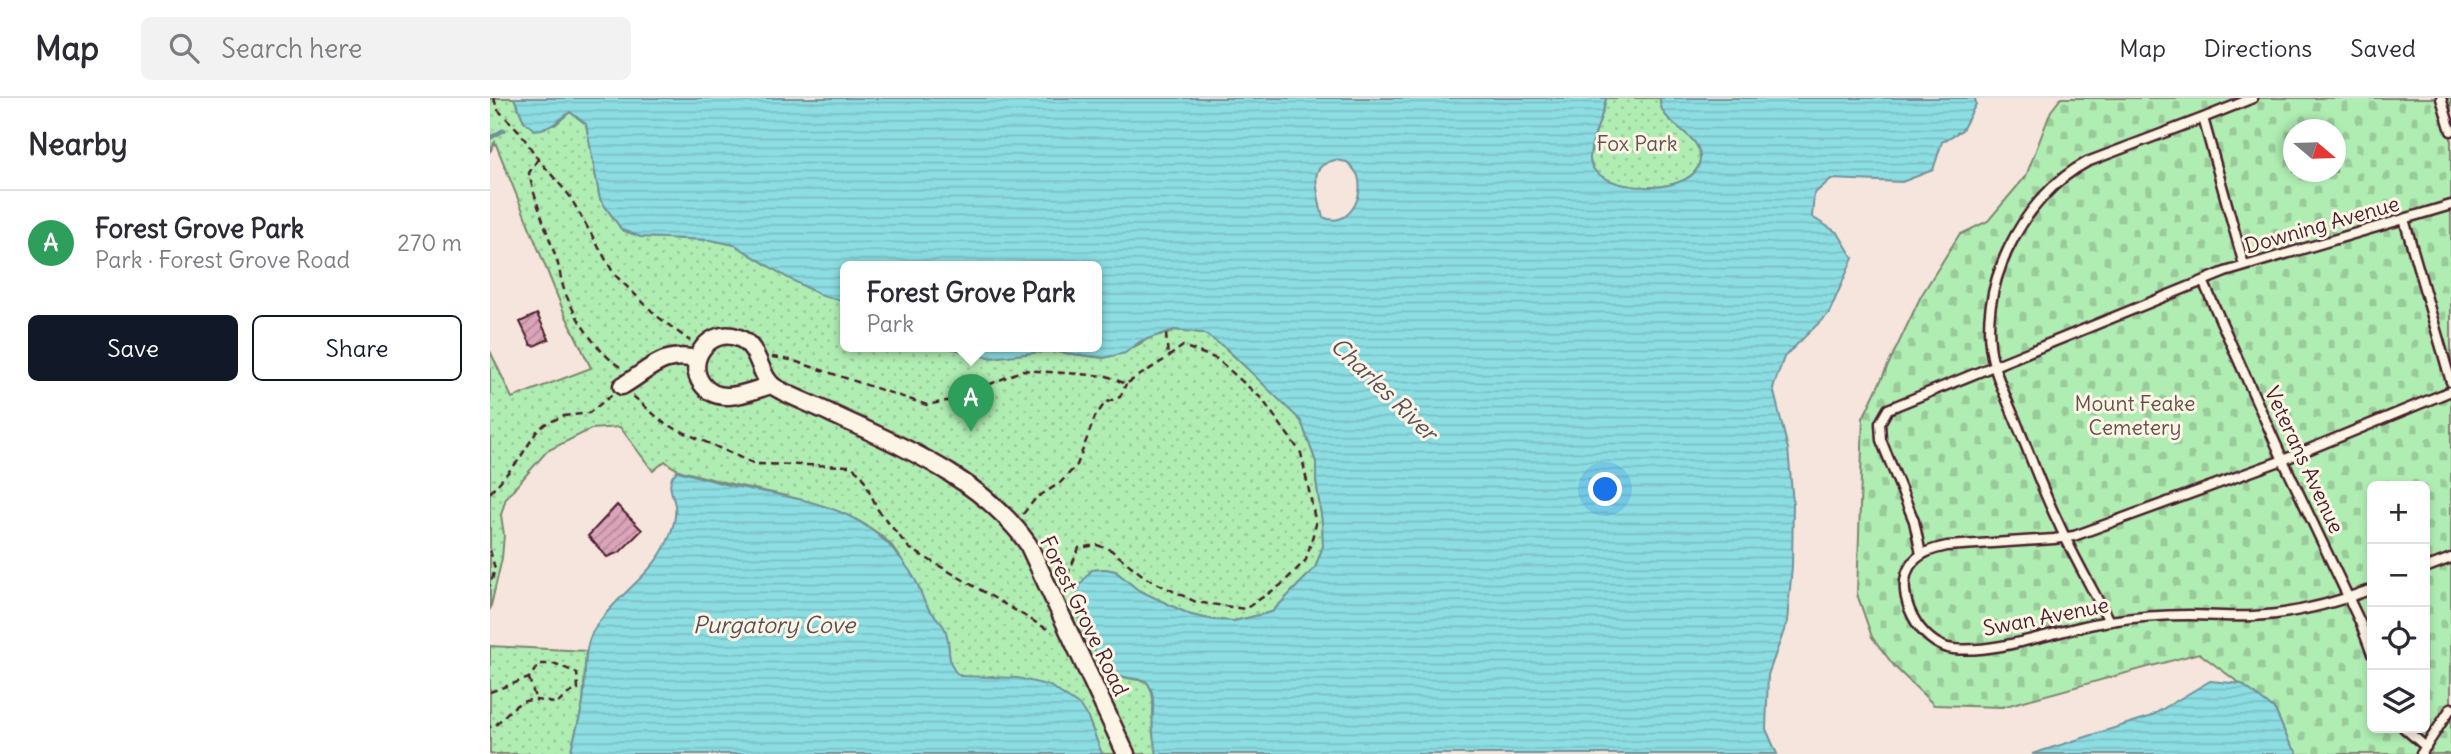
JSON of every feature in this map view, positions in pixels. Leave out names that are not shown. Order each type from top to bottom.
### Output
[{"type":"street","points":[[729,335],[747,343],[759,360],[771,384],[730,397],[707,390],[700,382],[696,370],[699,354],[713,339],[729,335]]},
{"type":"street","points":[[622,386],[653,364],[671,356],[699,354]]},
{"type":"street","name":"Forest Grove Road","points":[[771,384],[894,443],[950,474],[985,497],[1014,524],[1028,544],[1126,754]]},
{"type":"lane","points":[[2109,621],[2065,538],[1994,365],[1990,320],[2000,269],[2017,231],[2046,192],[2073,170],[2087,162],[2253,98]]},
{"type":"lane","points":[[2441,98],[2451,131]]},
{"type":"lane","points":[[2203,118],[2244,265]]},
{"type":"lane","name":"Downing Avenue","points":[[1922,554],[1914,521],[1881,440],[1880,423],[1888,410],[2244,265],[2451,205]]},
{"type":"lane","points":[[2404,219],[2451,382]]},
{"type":"lane","name":"Veterans Avenue","points":[[2203,281],[2367,642]]},
{"type":"lane","points":[[1922,554],[1947,546],[2065,538],[2283,460],[2451,391]]},
{"type":"lane","name":"Swan Avenue","points":[[1922,554],[1908,570],[1906,586],[1910,606],[1922,632],[1936,644],[1964,649],[1995,647],[2109,621],[2188,615],[2270,615],[2305,609],[2367,591]]},
{"type":"lane","points":[[2430,566],[2451,558]]},
{"type":"lane","points":[[2408,733],[2424,751],[2451,708]]},
{"type":"path","points":[[494,98],[497,109],[519,131],[538,159],[569,195],[614,275],[699,354]]},
{"type":"path","points":[[538,159],[531,168],[531,180],[558,261],[564,291],[594,344],[611,361],[637,377]]},
{"type":"path","points":[[1166,334],[1168,357]]},
{"type":"path","points":[[1014,524],[1036,498],[1059,483],[1077,465],[1095,417],[1105,403],[1120,397],[1126,384],[1183,346],[1217,359],[1262,399],[1301,453],[1316,524],[1306,560],[1281,585],[1245,609],[1196,602],[1146,578],[1111,550],[1097,545],[1079,548],[1064,582]]},
{"type":"path","points":[[759,360],[770,357],[784,358],[927,405],[957,399],[1023,370],[1107,376],[1126,384]]},
{"type":"path","points":[[490,493],[545,424],[564,415],[589,414],[622,386],[665,424],[755,464],[851,466],[862,475],[878,510],[909,548],[1074,643]]},
{"type":"path","points":[[490,550],[495,569],[490,586]]},
{"type":"path","points":[[490,692],[529,678],[539,664],[556,664],[577,673],[578,689],[557,704],[535,698],[519,703],[495,726],[490,727]]},
{"type":"path","points":[[529,678],[535,698]]},
{"type":"green space","points":[[490,98],[514,98],[524,121],[555,125],[570,112],[586,124],[600,199],[622,230],[641,237],[711,240],[735,245],[788,278],[823,296],[840,300],[840,352],[966,352],[974,355],[1057,352],[1104,358],[1134,347],[1153,336],[1174,330],[1203,333],[1214,338],[1301,421],[1316,462],[1322,521],[1323,546],[1315,568],[1272,612],[1234,621],[1191,615],[1138,590],[1115,571],[1092,570],[1079,592],[1077,613],[1080,623],[1092,644],[1114,671],[1125,678],[1146,681],[1150,686],[1157,754],[1102,754],[1088,718],[993,676],[969,677],[956,673],[951,666],[944,629],[927,607],[892,546],[865,525],[821,505],[683,472],[665,461],[653,471],[620,427],[591,429],[547,451],[506,498],[501,515],[504,535],[502,558],[490,610],[490,351],[512,398],[591,368],[563,310],[495,142],[490,152]]},
{"type":"green space","name":"Fox Park","points":[[1606,98],[1660,98],[1666,115],[1694,141],[1698,149],[1700,158],[1695,171],[1683,180],[1666,186],[1646,187],[1608,180],[1596,171],[1590,160],[1590,153]]},
{"type":"green space","name":"Mount Feake Cemetery","points":[[2061,98],[2451,98],[2451,754],[2298,754],[2289,742],[2275,710],[2199,653],[2002,707],[1934,705],[1895,667],[1872,637],[1857,594],[1863,418],[1921,296],[1959,235],[1988,221],[2026,176],[2051,111]]},
{"type":"green space","points":[[490,646],[586,651],[583,704],[570,754],[490,754]]},
{"type":"water","name":"Charles River","points":[[514,98],[1606,98],[1590,160],[1596,171],[1608,180],[1646,187],[1666,186],[1683,180],[1695,171],[1700,158],[1694,141],[1666,115],[1660,98],[1975,98],[1976,104],[1962,130],[1942,142],[1933,170],[1902,182],[1831,179],[1814,194],[1812,217],[1838,233],[1853,258],[1829,313],[1784,357],[1773,388],[1788,449],[1793,503],[1792,566],[1787,622],[1768,675],[1766,729],[1777,754],[1157,754],[1150,686],[1146,681],[1115,673],[1094,650],[1082,628],[1076,607],[1079,586],[1092,570],[1105,569],[1115,571],[1138,590],[1191,615],[1234,621],[1272,612],[1315,568],[1323,546],[1316,462],[1301,421],[1227,349],[1203,333],[1174,330],[1141,341],[1125,353],[1104,358],[1057,352],[1102,352],[1102,261],[840,261],[840,300],[823,296],[735,245],[711,240],[641,237],[622,230],[600,199],[586,124],[570,112],[554,124],[534,130],[524,121]],"holes":[[[1335,160],[1347,162],[1355,170],[1359,193],[1352,209],[1340,219],[1323,217],[1317,186],[1318,170]]]},
{"type":"water","points":[[966,352],[1041,352],[992,358]]},
{"type":"water","name":"Purgatory Cove","points":[[677,471],[811,502],[858,521],[879,535],[898,555],[916,581],[927,606],[947,633],[950,659],[960,676],[1018,678],[1050,686],[1080,706],[1088,718],[1102,754],[570,754],[583,702],[586,654],[591,636],[604,615],[647,571],[665,546],[674,519],[675,505],[670,483]]},
{"type":"water","points":[[2210,681],[2242,684],[2275,710],[2289,742],[2298,754],[2032,754],[2149,717]]},
{"type":"building","points":[[537,314],[549,339],[534,346],[520,322]]},
{"type":"building","points":[[617,505],[642,530],[620,552],[607,557],[588,536]]},
{"type":"waterway","points":[[490,138],[504,130]]},
{"type":"place","name":"Forest Grove Park","points":[[971,432]]}]
